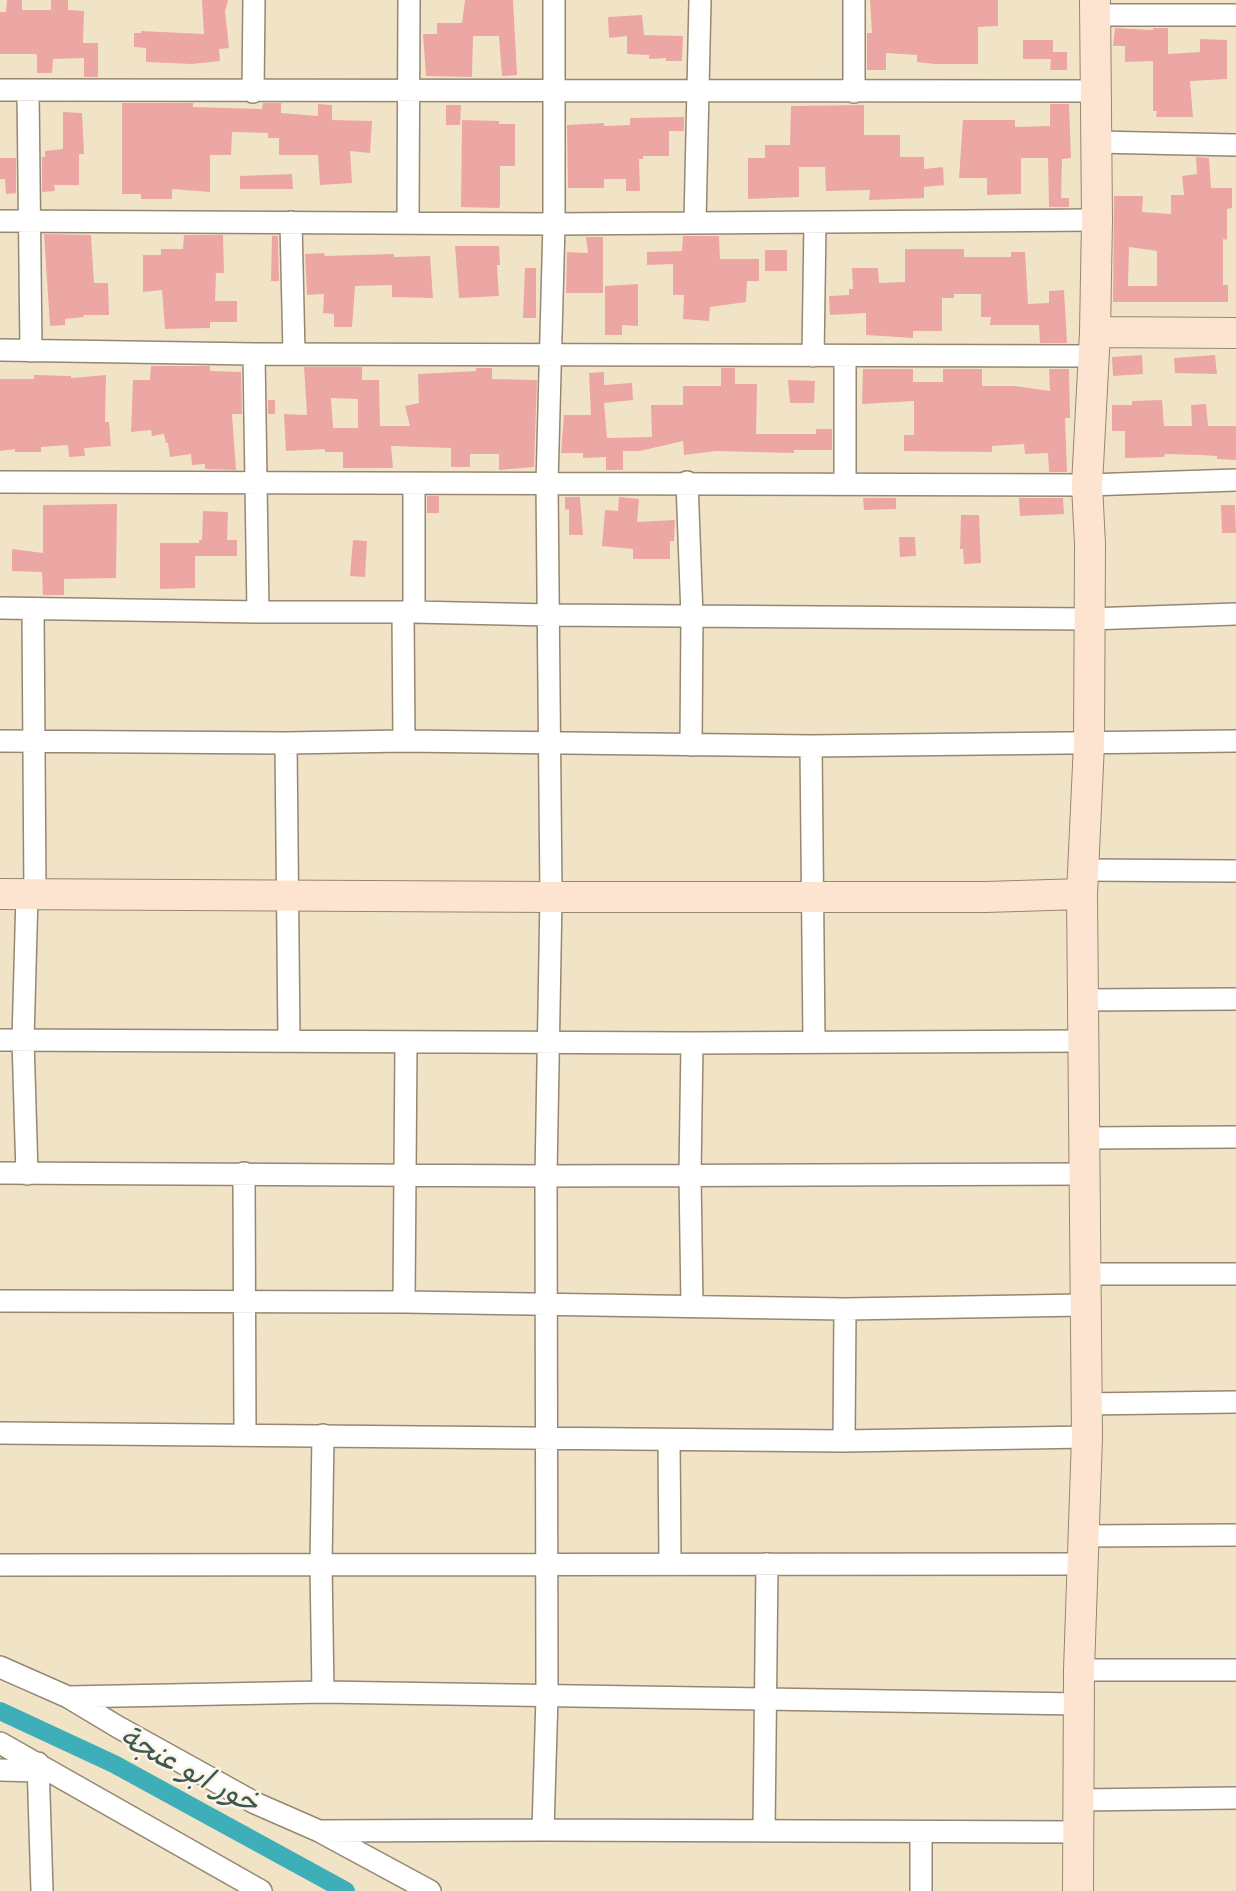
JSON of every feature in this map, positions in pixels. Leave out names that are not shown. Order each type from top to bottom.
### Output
[{"type":"street","points":[[253,92],[254,0]]},
{"type":"street","points":[[408,223],[409,0]]},
{"type":"street","points":[[543,1830],[547,1697],[545,1306],[551,897],[547,483],[554,224],[554,0]]},
{"type":"street","points":[[695,222],[700,0]]},
{"type":"street","points":[[854,0],[854,92]]},
{"type":"street","points":[[1078,1891],[1079,1670],[1087,1437],[1082,1041],[1083,882],[1089,744],[1090,544],[1087,485],[1095,344],[1097,220],[1095,7],[1236,15]]},
{"type":"street","points":[[0,90],[1096,91]]},
{"type":"street","points":[[28,91],[31,351]]},
{"type":"street","points":[[1097,142],[1236,145]]},
{"type":"street","points":[[0,221],[554,224],[1097,220]]},
{"type":"street","points":[[291,222],[294,353]]},
{"type":"street","points":[[813,356],[815,223]]},
{"type":"street","points":[[0,350],[254,354],[845,356],[1095,344],[1236,333]]},
{"type":"street","points":[[254,354],[258,612]]},
{"type":"street","points":[[845,356],[845,483]]},
{"type":"street","points":[[0,482],[1087,485],[1236,480]]},
{"type":"street","points":[[687,482],[692,616],[691,745]]},
{"type":"street","points":[[404,741],[414,484]]},
{"type":"street","points":[[0,608],[1089,619],[1236,614]]},
{"type":"street","points":[[27,1174],[20,895],[34,741],[33,609]]},
{"type":"street","points":[[0,741],[404,741],[811,746],[1236,741]]},
{"type":"street","points":[[286,743],[289,1041]]},
{"type":"street","points":[[811,746],[814,1042]]},
{"type":"street","points":[[20,895],[986,897],[1083,882],[1236,871]]},
{"type":"street","points":[[1083,1000],[1236,999]]},
{"type":"street","points":[[0,1040],[406,1043],[1082,1041]]},
{"type":"street","points":[[404,1302],[406,1043]]},
{"type":"street","points":[[692,1043],[692,1306]]},
{"type":"street","points":[[1083,1138],[1236,1137]]},
{"type":"street","points":[[0,1173],[546,1176],[1083,1174]]},
{"type":"street","points":[[244,1173],[245,1435]]},
{"type":"street","points":[[1084,1274],[1236,1274]]},
{"type":"street","points":[[0,1301],[404,1302],[845,1309],[1084,1305]]},
{"type":"street","points":[[844,1441],[845,1309]]},
{"type":"street","points":[[1085,1404],[1236,1402]]},
{"type":"street","points":[[0,1433],[844,1441],[1087,1437]]},
{"type":"street","points":[[323,1435],[323,1692]]},
{"type":"street","points":[[669,1440],[670,1563]]},
{"type":"street","points":[[0,1565],[767,1564],[1083,1550],[1236,1535]]},
{"type":"street","points":[[764,1831],[767,1564]]},
{"type":"street","points":[[0,1667],[68,1696],[118,1727],[255,1802],[319,1832],[430,1891]]},
{"type":"street","points":[[1079,1670],[1236,1670]]},
{"type":"street","points":[[68,1696],[323,1692],[1079,1704]]},
{"type":"street","points":[[0,1742],[39,1767],[261,1891]]},
{"type":"street","points":[[0,1770],[39,1767]]},
{"type":"street","points":[[39,1767],[42,1891]]},
{"type":"street","points":[[1079,1800],[1236,1798]]},
{"type":"street","points":[[319,1832],[1078,1832]]},
{"type":"street","points":[[920,1833],[920,1891]]},
{"type":"building","points":[[7,0],[22,0],[22,10],[51,10],[51,0],[68,0],[68,10],[84,11],[83,43],[98,43],[98,77],[84,77],[84,58],[53,59],[52,73],[37,73],[37,55],[0,54],[0,12],[6,12]]},
{"type":"building","points":[[202,0],[228,0],[225,11],[229,48],[219,49],[220,61],[192,64],[146,62],[146,48],[134,47],[134,33],[204,34]]},
{"type":"building","points":[[465,0],[513,0],[517,75],[502,76],[499,36],[473,36],[472,77],[426,76],[423,34],[437,34],[437,23],[462,23]]},
{"type":"building","points":[[870,0],[998,0],[998,26],[978,27],[978,64],[917,62],[917,55],[886,53],[886,70],[867,70],[867,33],[872,33]]},
{"type":"building","points":[[642,15],[644,35],[683,36],[682,61],[649,59],[649,55],[627,54],[627,36],[609,38],[608,17]]},
{"type":"building","points":[[1115,28],[1168,28],[1168,54],[1200,52],[1200,39],[1227,40],[1227,79],[1190,81],[1193,117],[1156,117],[1157,111],[1153,111],[1153,61],[1125,62],[1125,46],[1113,46]]},
{"type":"building","points":[[1023,40],[1053,40],[1053,52],[1067,52],[1067,70],[1050,70],[1051,59],[1023,59]]},
{"type":"building","points":[[122,103],[193,103],[193,107],[262,109],[263,103],[281,103],[281,113],[318,116],[318,104],[332,105],[332,120],[372,121],[370,153],[350,151],[352,183],[320,185],[318,155],[279,155],[279,138],[268,138],[268,133],[232,132],[231,155],[210,155],[210,192],[172,189],[172,199],[141,199],[141,194],[122,194]]},
{"type":"building","points":[[1050,104],[1069,104],[1071,158],[1062,159],[1061,198],[1069,198],[1069,207],[1049,207],[1048,158],[1021,158],[1021,194],[987,195],[987,178],[959,178],[963,120],[1015,120],[1015,127],[1050,126]]},
{"type":"building","points":[[446,105],[461,105],[460,125],[446,125]]},
{"type":"building","points":[[864,105],[864,135],[900,135],[900,157],[924,157],[924,169],[943,167],[944,185],[924,187],[924,198],[869,200],[870,190],[826,191],[825,167],[799,167],[799,197],[748,199],[748,158],[765,158],[765,145],[790,145],[791,106]]},
{"type":"building","points":[[63,112],[82,113],[84,154],[79,154],[79,185],[54,185],[55,191],[42,192],[42,157],[45,157],[45,151],[63,149]]},
{"type":"building","points":[[684,117],[684,131],[669,131],[669,156],[643,156],[643,159],[639,159],[640,191],[626,191],[626,179],[604,179],[604,188],[568,188],[567,125],[630,125],[630,118]]},
{"type":"building","points":[[462,120],[515,124],[515,166],[500,166],[498,208],[461,207]]},
{"type":"building","points":[[1196,157],[1209,158],[1211,188],[1232,188],[1232,208],[1227,209],[1227,240],[1223,239],[1223,285],[1228,285],[1228,302],[1113,302],[1114,196],[1143,196],[1142,212],[1171,214],[1171,195],[1184,195],[1182,176],[1197,174]],"holes":[[[1129,247],[1157,251],[1157,286],[1128,286]]]},
{"type":"building","points":[[0,158],[16,158],[16,193],[6,194],[5,179],[0,179]]},
{"type":"building","points":[[292,174],[293,189],[240,189],[240,176]]},
{"type":"building","points":[[44,234],[91,235],[94,283],[108,283],[109,315],[83,315],[84,317],[65,319],[65,325],[50,326]]},
{"type":"building","points":[[184,235],[223,235],[224,273],[216,273],[215,301],[237,301],[237,322],[210,322],[210,328],[165,329],[162,290],[143,292],[143,255],[161,255],[161,249],[183,249]]},
{"type":"building","points":[[272,236],[278,236],[279,281],[271,281]]},
{"type":"building","points":[[683,236],[719,236],[720,259],[759,259],[759,281],[747,281],[746,302],[710,307],[709,321],[683,319],[684,295],[673,295],[673,264],[647,265],[647,252],[682,251]]},
{"type":"building","points":[[586,237],[603,237],[603,293],[566,293],[567,252],[588,253]]},
{"type":"building","points":[[455,246],[499,246],[499,296],[459,298]]},
{"type":"building","points":[[905,249],[964,249],[964,257],[1011,257],[1011,252],[1025,252],[1028,304],[1049,303],[1049,291],[1064,290],[1067,343],[1040,343],[1039,325],[990,325],[991,317],[981,317],[981,294],[954,294],[954,298],[942,298],[942,331],[913,331],[913,338],[866,335],[866,313],[830,315],[829,296],[849,295],[849,289],[853,289],[852,268],[878,268],[879,283],[905,282]]},
{"type":"building","points":[[765,250],[787,250],[787,271],[765,271]]},
{"type":"building","points":[[324,253],[325,256],[430,256],[433,298],[392,297],[392,285],[355,286],[352,327],[334,327],[334,314],[323,313],[324,294],[307,295],[305,254]]},
{"type":"building","points":[[525,268],[536,268],[536,318],[523,318]]},
{"type":"building","points":[[638,284],[638,326],[622,325],[622,335],[605,335],[605,286]]},
{"type":"building","points":[[1142,355],[1143,374],[1113,376],[1112,357]]},
{"type":"building","points":[[1215,355],[1217,374],[1175,373],[1174,358]]},
{"type":"building","points":[[151,366],[210,366],[210,371],[241,372],[242,414],[232,414],[236,470],[205,469],[205,464],[192,465],[191,454],[170,457],[164,434],[152,436],[151,430],[131,432],[133,380],[150,380]]},
{"type":"building","points":[[304,367],[362,367],[362,380],[379,380],[380,426],[410,426],[405,406],[419,403],[418,374],[492,368],[492,379],[537,380],[534,467],[499,470],[499,454],[470,454],[470,467],[451,467],[451,448],[391,446],[393,468],[343,468],[343,452],[325,452],[325,449],[286,451],[284,414],[307,415]],"holes":[[[331,398],[358,399],[358,428],[333,428]]]},
{"type":"building","points":[[721,368],[735,368],[735,384],[757,384],[756,434],[816,434],[816,429],[832,429],[832,450],[794,450],[794,453],[716,451],[684,455],[683,441],[640,451],[623,451],[623,470],[606,470],[606,457],[583,458],[583,453],[561,453],[564,415],[591,415],[589,373],[604,372],[604,385],[632,383],[633,400],[604,403],[607,438],[652,437],[651,405],[683,405],[683,386],[721,386]]},
{"type":"building","points":[[863,369],[913,369],[913,382],[943,382],[943,369],[982,369],[982,386],[1015,386],[1050,391],[1049,369],[1069,369],[1070,418],[1065,418],[1067,472],[1049,472],[1048,453],[1025,454],[1024,444],[992,446],[992,452],[904,451],[904,435],[914,435],[914,401],[862,404]]},
{"type":"building","points":[[34,375],[71,378],[106,375],[105,422],[109,422],[111,446],[84,448],[85,456],[69,457],[68,445],[41,447],[41,452],[15,452],[15,449],[0,451],[0,379],[34,379]]},
{"type":"building","points":[[788,380],[815,381],[814,403],[790,403]]},
{"type":"building","points":[[268,400],[275,400],[275,414],[268,414]]},
{"type":"building","points":[[1162,400],[1164,426],[1192,426],[1191,405],[1206,404],[1208,426],[1236,426],[1236,460],[1217,459],[1217,456],[1165,454],[1164,457],[1125,458],[1125,431],[1112,431],[1112,405]]},
{"type":"building","points":[[427,496],[439,496],[439,513],[427,513]]},
{"type":"building","points":[[565,497],[580,497],[583,535],[569,535],[569,509],[565,510]]},
{"type":"building","points":[[619,497],[639,499],[637,522],[675,520],[674,541],[670,541],[670,559],[633,559],[633,549],[602,546],[605,510],[618,511]]},
{"type":"building","points":[[863,498],[896,498],[896,509],[864,510]]},
{"type":"building","points":[[1019,498],[1063,498],[1064,514],[1020,516]]},
{"type":"building","points":[[117,504],[116,578],[64,579],[64,595],[43,595],[42,572],[12,571],[12,549],[43,553],[43,505]]},
{"type":"building","points":[[1221,505],[1235,505],[1236,533],[1222,533]]},
{"type":"building","points":[[203,511],[228,512],[227,540],[237,540],[237,556],[195,556],[195,588],[160,589],[160,543],[199,543],[199,540],[202,540]]},
{"type":"building","points":[[961,515],[979,515],[981,563],[964,564],[963,549],[960,549]]},
{"type":"building","points":[[899,537],[915,537],[916,556],[900,557]]},
{"type":"building","points":[[353,540],[367,541],[365,577],[350,576]]},
{"type":"waterway","name":"خور ابو عنجة","points":[[0,1711],[114,1764],[346,1891]]}]
